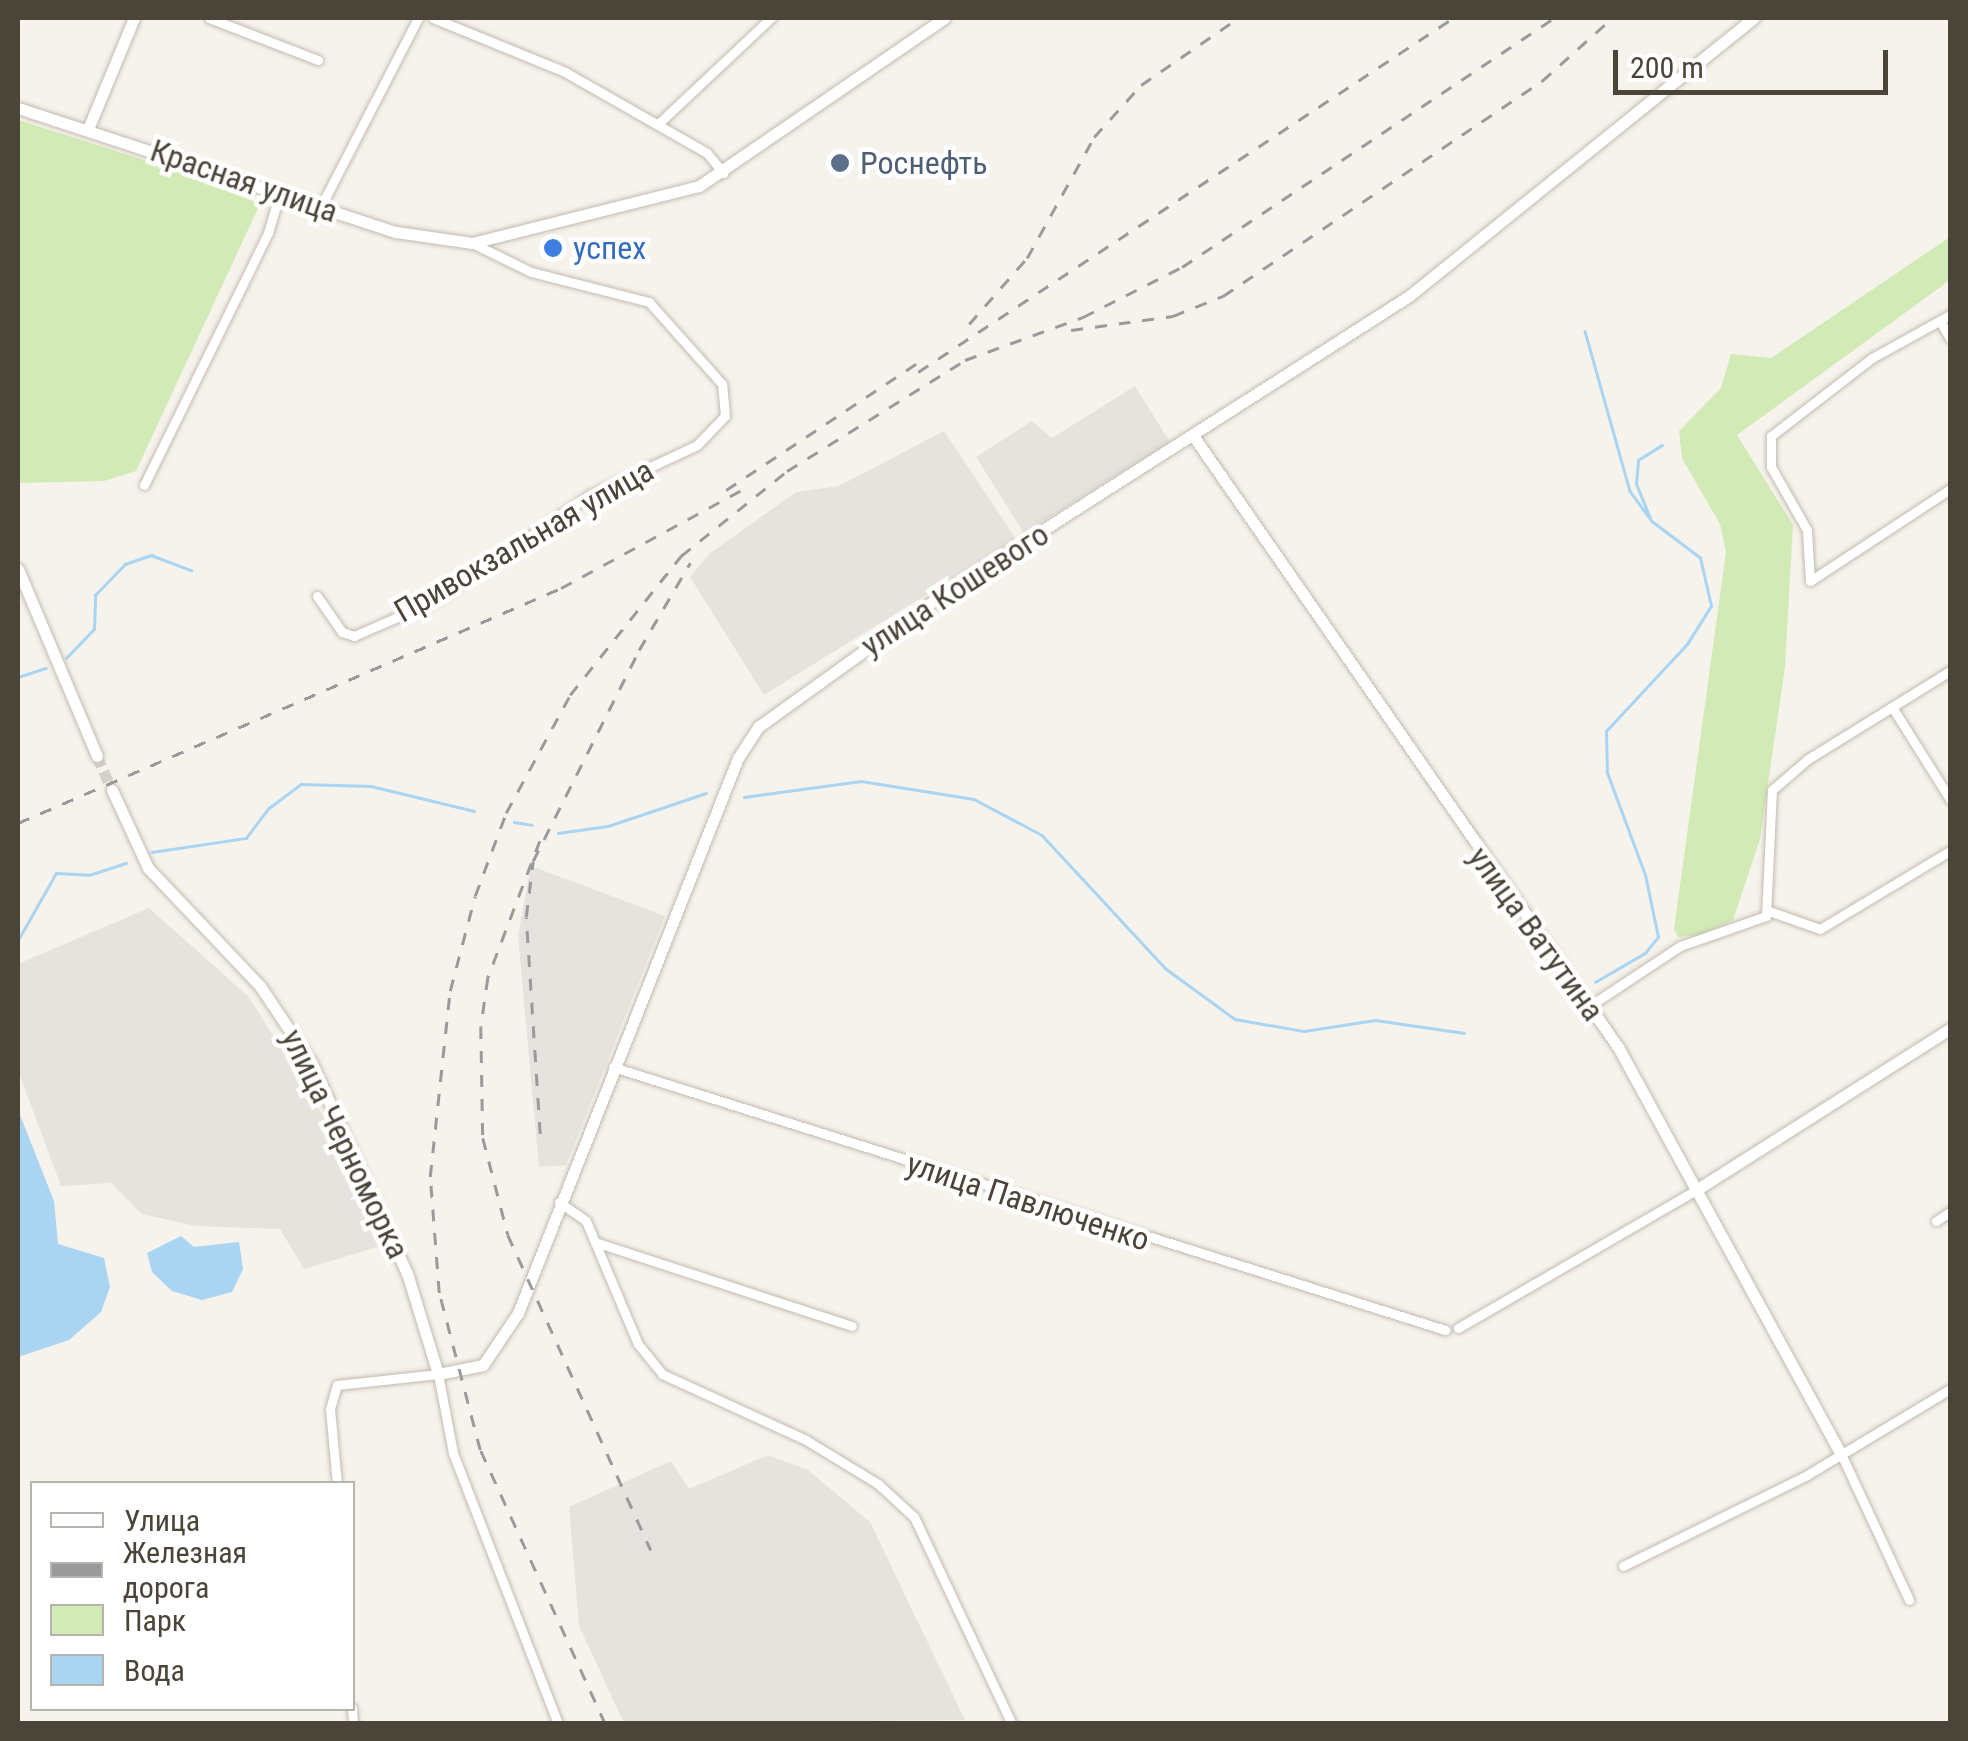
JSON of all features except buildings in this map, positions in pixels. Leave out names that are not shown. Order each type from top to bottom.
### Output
[{"type":"street","points":[[88,129],[134,18]]},
{"type":"street","points":[[209,18],[318,60]]},
{"type":"street","points":[[321,206],[418,18]]},
{"type":"street","points":[[434,18],[565,72],[708,153],[723,173]]},
{"type":"street","points":[[659,123],[771,18]]},
{"type":"street","name":"Красная улица","points":[[472,243],[626,200],[661,198],[723,173],[904,39],[944,18]]},
{"type":"street","name":"улица Кошевого","points":[[438,1374],[483,1365],[500,1348],[738,758],[758,727],[950,590],[1444,271],[1754,18]]},
{"type":"street","name":"Красная улица","points":[[18,108],[281,190],[396,232],[472,243],[531,272],[649,302],[722,384],[728,404]]},
{"type":"street","points":[[144,485],[268,233],[281,190]]},
{"type":"street","points":[[1950,315],[1872,358],[1771,436],[1771,467],[1806,530],[1810,582],[1950,488]]},
{"type":"street","points":[[1940,321],[1950,338]]},
{"type":"street","name":"Привокзальная улица","points":[[317,596],[342,632],[354,636],[436,600],[590,495],[698,445],[720,425],[728,404]]},
{"type":"street","name":"улица Ватутина","points":[[1194,436],[1625,1059],[1841,1454],[1909,1600]]},
{"type":"street","points":[[18,569],[21,588],[97,756]]},
{"type":"street","points":[[1769,912],[1772,790],[1950,671]]},
{"type":"street","points":[[1892,707],[1950,799]]},
{"type":"street","name":"улица Черноморка","points":[[112,790],[148,868],[260,986],[305,1052],[407,1273],[438,1374],[454,1453],[558,1724]]},
{"type":"street","points":[[1769,912],[1820,929],[1950,851]]},
{"type":"street","points":[[1588,1008],[1680,946],[1743,928],[1769,912]]},
{"type":"street","points":[[1458,1328],[1696,1190],[1950,1028]]},
{"type":"street","name":"улица Павлюченко","points":[[613,1067],[1445,1330]]},
{"type":"street","points":[[559,1202],[579,1210],[597,1243],[638,1344],[662,1374],[806,1440],[878,1484],[914,1517],[1012,1724]]},
{"type":"street","points":[[1936,1221],[1950,1212]]},
{"type":"street","points":[[597,1243],[852,1326]]},
{"type":"street","points":[[337,1481],[330,1409],[337,1385],[438,1374]]},
{"type":"street","points":[[1623,1566],[1841,1454],[1950,1388]]},
{"type":"shaded area","points":[[1135,386],[1170,442],[1024,533],[976,457],[1032,421],[1052,438]]},
{"type":"shaded area","points":[[944,431],[1016,539],[764,695],[690,577],[709,554],[796,492],[839,486]]},
{"type":"shaded area","points":[[531,866],[665,916],[566,1165],[539,1167],[518,936]]},
{"type":"shaded area","points":[[149,908],[249,997],[332,1130],[381,1246],[304,1269],[280,1229],[196,1226],[142,1214],[111,1183],[61,1186],[18,1071],[18,964]]},
{"type":"shaded area","points":[[768,1455],[808,1470],[870,1522],[965,1720],[624,1723],[579,1626],[569,1507],[671,1461],[689,1489]]},
{"type":"green space","points":[[18,120],[182,172],[260,204],[136,471],[104,481],[18,483]]},
{"type":"green space","points":[[1950,237],[1950,280],[1737,435],[1793,525],[1785,667],[1760,839],[1733,920],[1701,935],[1678,937],[1674,929],[1726,552],[1720,524],[1682,458],[1679,431],[1721,388],[1731,354],[1771,358]]},
{"type":"water","points":[[18,1110],[54,1201],[58,1244],[104,1258],[110,1287],[101,1312],[69,1340],[18,1357]]},
{"type":"water","points":[[181,1236],[194,1247],[239,1242],[243,1269],[232,1292],[202,1300],[172,1291],[152,1272],[147,1253]]},
{"type":"waterway","points":[[1585,331],[1630,491],[1649,517]]},
{"type":"waterway","points":[[1595,982],[1645,953],[1658,937],[1645,875],[1607,773],[1606,731],[1687,644],[1711,606],[1700,558],[1651,521],[1636,484],[1638,460],[1662,445]]},
{"type":"waterway","points":[[66,658],[94,629],[95,595],[125,564],[151,555],[191,570]]},
{"type":"waterway","points":[[18,677],[46,668]]},
{"type":"waterway","points":[[744,797],[861,781],[974,799],[1042,835],[1165,968],[1235,1019],[1304,1031],[1375,1020],[1464,1033]]},
{"type":"waterway","points":[[152,852],[246,838],[269,808],[301,784],[371,786],[474,811]]},
{"type":"waterway","points":[[558,833],[608,826],[706,793]]},
{"type":"waterway","points":[[514,822],[532,825]]},
{"type":"waterway","points":[[18,940],[56,873],[89,875],[126,863]]},
{"type":"tunnel","points":[[97,756],[112,790]]},
{"type":"railway","points":[[969,324],[1027,258],[1094,137],[1141,85],[1238,18]]},
{"type":"railway","points":[[918,372],[1453,18]]},
{"type":"railway","points":[[605,1724],[480,1450],[439,1293],[430,1177],[450,991],[475,896],[506,813],[570,695],[681,556],[787,471],[965,360],[1083,317],[1182,267],[1554,18]]},
{"type":"railway","points":[[1071,330],[1173,316],[1223,296],[1542,81],[1612,18]]},
{"type":"railway","points":[[726,490],[925,358]]},
{"type":"railway","points":[[18,823],[561,588],[743,489]]},
{"type":"railway","points":[[540,1134],[526,917],[533,861],[639,650],[690,563]]},
{"type":"railway","points":[[540,841],[488,978],[481,1027],[483,1138],[508,1235],[651,1550]]},
{"type":"place","name":"Роснефть","points":[[840,163]]},
{"type":"place","name":"успех","points":[[553,248]]}]
